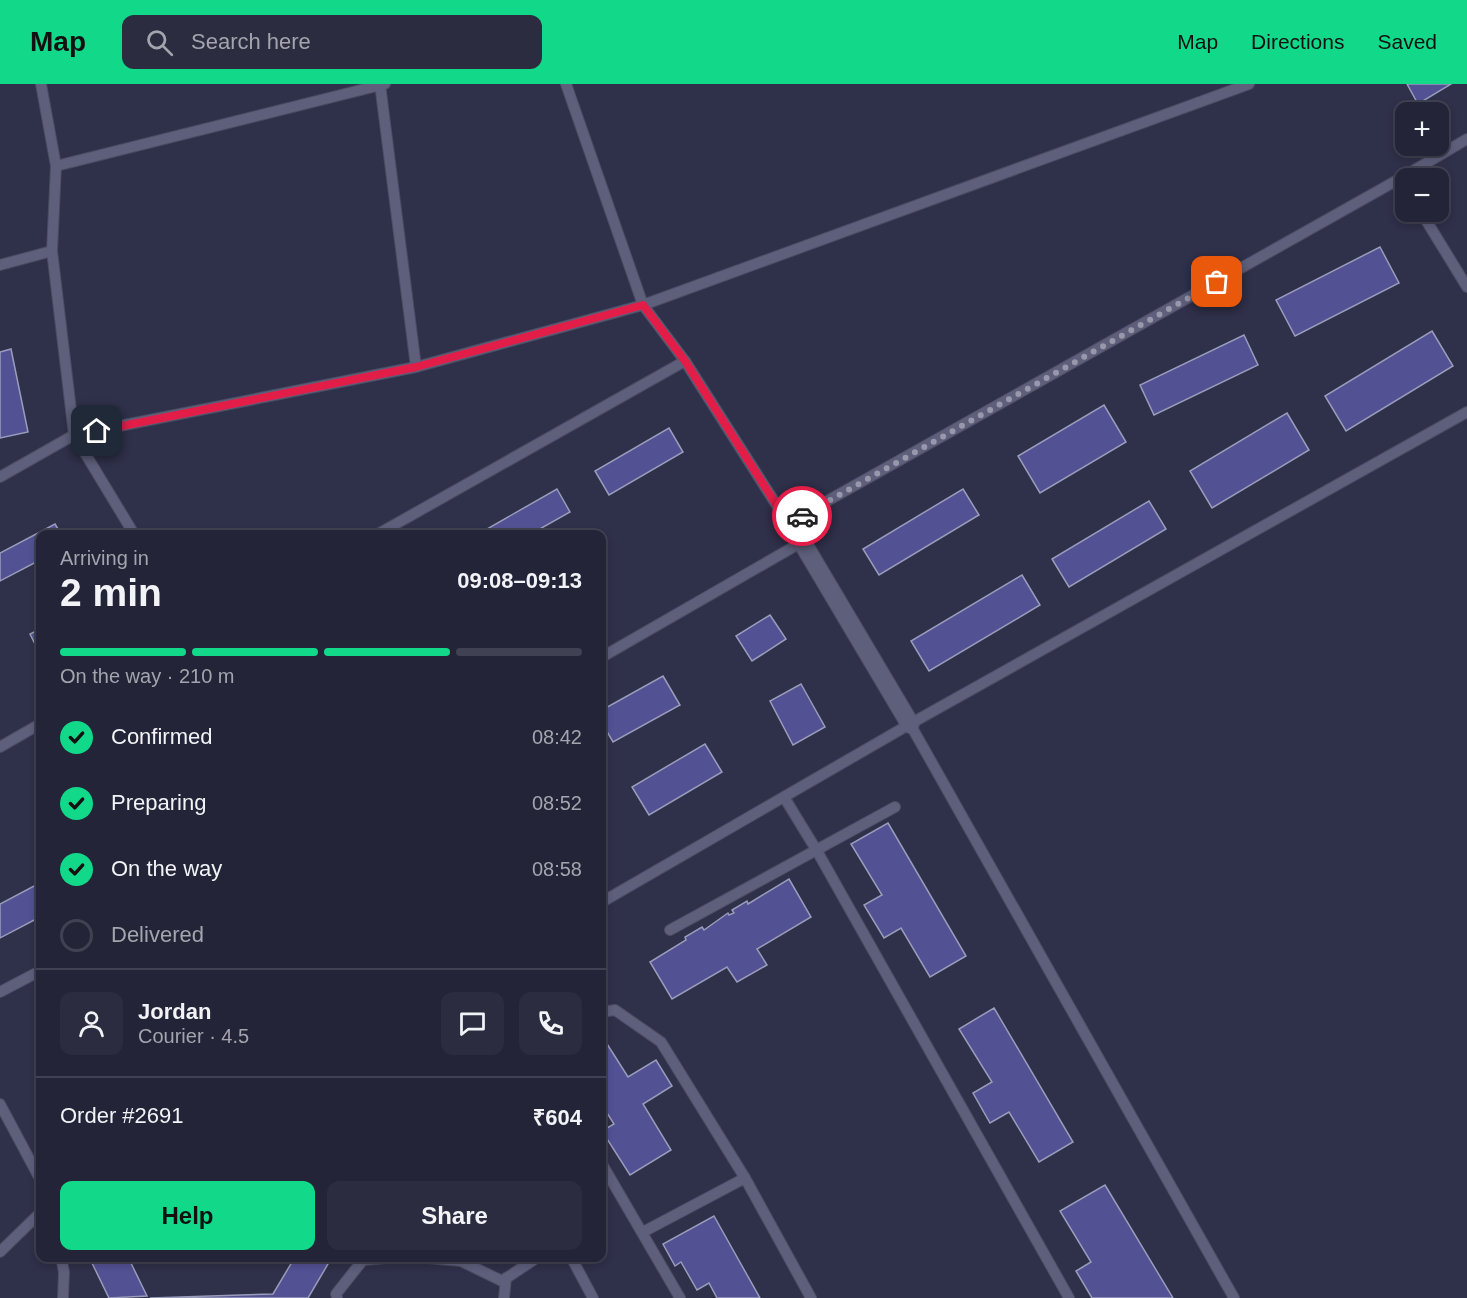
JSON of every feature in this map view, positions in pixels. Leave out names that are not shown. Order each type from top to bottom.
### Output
[{"type":"street","points":[[802,542],[910,724]]},
{"type":"lane","points":[[41,84],[56,166],[52,251],[74,435],[132,530]]},
{"type":"lane","points":[[380,84],[416,367]]},
{"type":"lane","points":[[56,166],[385,84]]},
{"type":"lane","points":[[566,84],[643,305],[685,361],[802,542],[606,655]]},
{"type":"lane","points":[[0,477],[74,435],[416,367],[643,305],[1249,84]]},
{"type":"lane","points":[[1424,168],[1467,139]]},
{"type":"lane","points":[[788,523],[1395,186]]},
{"type":"lane","points":[[1427,222],[1467,287]]},
{"type":"lane","points":[[0,265],[52,251]]},
{"type":"lane","points":[[385,530],[685,361]]},
{"type":"lane","points":[[606,900],[910,724],[1467,412]]},
{"type":"lane","points":[[910,724],[1234,1298]]},
{"type":"lane","points":[[0,747],[36,726]]},
{"type":"lane","points":[[784,797],[817,851],[1069,1298]]},
{"type":"lane","points":[[670,930],[895,807]]},
{"type":"lane","points":[[0,992],[36,972]]},
{"type":"lane","points":[[606,1011],[615,1010],[661,1042],[745,1178],[811,1298]]},
{"type":"lane","points":[[0,1104],[36,1172]]},
{"type":"lane","points":[[606,1171],[680,1298]]},
{"type":"lane","points":[[643,1232],[745,1178]]},
{"type":"lane","points":[[0,1252],[36,1217]]},
{"type":"lane","points":[[63,1262],[63,1298]]},
{"type":"lane","points":[[337,1298],[336,1294],[361,1262]]},
{"type":"lane","points":[[461,1262],[502,1281],[530,1262]]},
{"type":"lane","points":[[574,1262],[593,1298]]},
{"type":"lane","points":[[504,1298],[506,1278]]},
{"type":"building","points":[[1407,84],[1451,84],[1421,102],[1417,102]]},
{"type":"building","points":[[1380,247],[1399,283],[1295,336],[1276,300]]},
{"type":"building","points":[[1432,331],[1453,366],[1346,431],[1325,396]]},
{"type":"building","points":[[1244,335],[1258,365],[1154,415],[1140,385]]},
{"type":"building","points":[[11,349],[28,432],[0,438],[0,352]]},
{"type":"building","points":[[1104,405],[1126,442],[1040,493],[1018,456]]},
{"type":"building","points":[[1287,413],[1309,450],[1212,508],[1190,471]]},
{"type":"building","points":[[669,428],[683,452],[609,495],[595,471]]},
{"type":"building","points":[[557,489],[570,512],[538,530],[487,529]]},
{"type":"building","points":[[963,489],[979,515],[879,575],[863,549]]},
{"type":"building","points":[[1149,501],[1166,529],[1069,587],[1052,559]]},
{"type":"building","points":[[55,524],[59,530],[44,530]]},
{"type":"building","points":[[36,534],[36,562],[0,581],[0,553]]},
{"type":"building","points":[[1022,575],[1040,605],[929,671],[911,641]]},
{"type":"building","points":[[770,615],[786,639],[752,661],[736,636]]},
{"type":"building","points":[[36,631],[36,646],[30,634]]},
{"type":"building","points":[[663,676],[680,705],[613,742],[606,730],[606,708]]},
{"type":"building","points":[[801,684],[825,727],[793,745],[770,701]]},
{"type":"building","points":[[705,744],[722,772],[649,815],[632,787]]},
{"type":"building","points":[[888,823],[966,956],[930,977],[901,928],[884,938],[864,905],[882,895],[851,844]]},
{"type":"building","points":[[789,879],[811,917],[757,949],[767,965],[737,982],[727,967],[672,999],[650,962],[686,940],[685,937],[702,927],[704,930],[728,913],[729,915],[734,913],[732,910],[747,901],[748,904]]},
{"type":"building","points":[[34,886],[36,919],[0,938],[0,904]]},
{"type":"building","points":[[994,1008],[1073,1142],[1039,1162],[1009,1112],[990,1123],[973,1093],[992,1082],[959,1029]]},
{"type":"building","points":[[606,1042],[628,1077],[656,1060],[672,1086],[643,1104],[671,1150],[630,1175],[606,1137],[606,1129],[614,1124],[606,1111]]},
{"type":"building","points":[[1105,1185],[1173,1298],[1092,1298],[1076,1271],[1091,1262],[1060,1211]]},
{"type":"building","points":[[714,1216],[760,1298],[717,1298],[709,1283],[697,1290],[681,1262],[675,1266],[663,1244]]},
{"type":"building","points":[[91,1262],[130,1262],[147,1296],[109,1298]]},
{"type":"building","points":[[292,1262],[325,1262],[328,1264],[308,1298],[150,1298],[273,1294]]},
{"type":"way so far","points":[[802,516],[1217,282]]},
{"type":"route","points":[[97,431],[416,367],[643,305],[685,361],[788,523],[802,516]]}]
